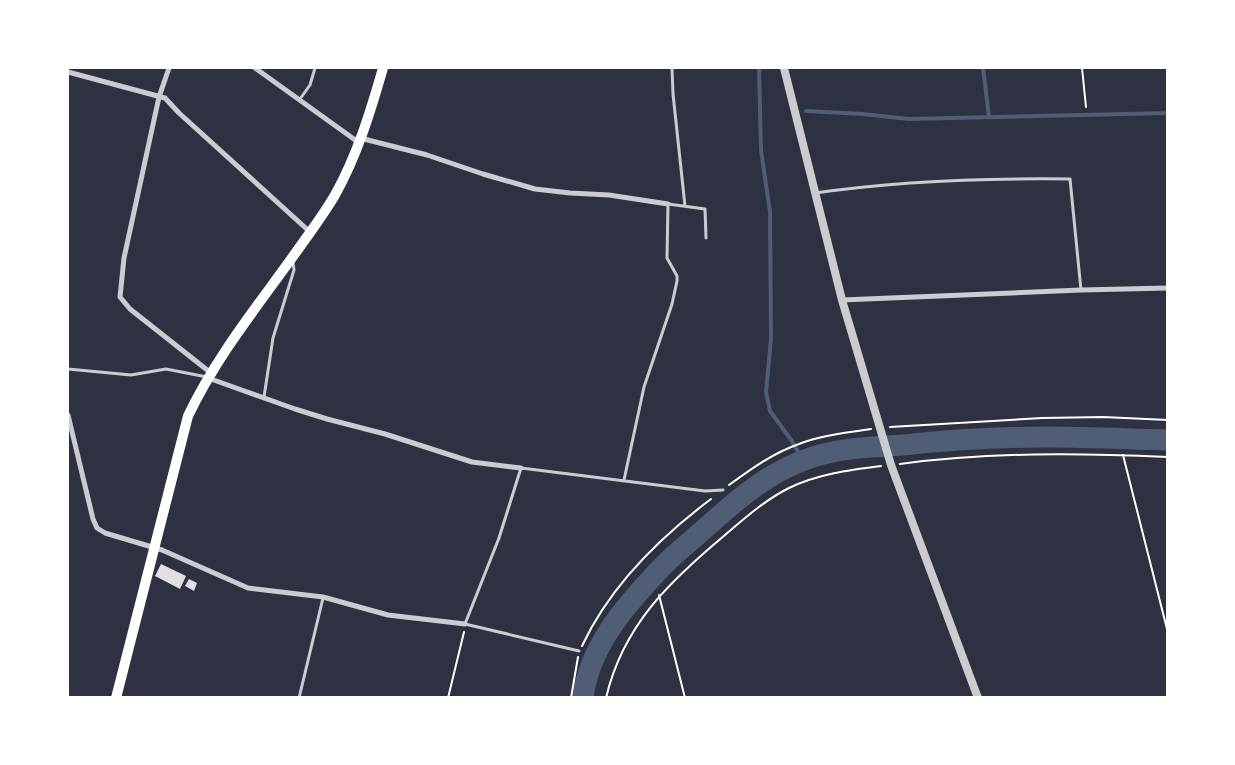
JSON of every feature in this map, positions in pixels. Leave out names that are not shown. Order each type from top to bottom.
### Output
[{"type":"main road","points":[[116,698],[188,416],[209,375],[335,195],[359,140],[383,68]]},
{"type":"street","points":[[169,68],[159,97],[124,258],[120,297],[130,309],[209,375],[319,416],[386,434],[472,462],[521,468]]},
{"type":"street","points":[[255,68],[350,137],[359,140],[427,154],[483,174],[535,189],[609,195],[668,204]]},
{"type":"street","points":[[784,68],[842,300],[879,429],[978,698]]},
{"type":"street","points":[[68,72],[165,98],[179,113],[310,232]]},
{"type":"street","points":[[842,300],[1168,288]]},
{"type":"street","points":[[68,415],[93,518],[97,528],[105,533],[155,548],[248,588],[323,597],[388,614],[465,624]]},
{"type":"lane","points":[[300,99],[310,85],[315,68]]},
{"type":"lane","points":[[672,68],[673,94],[686,206]]},
{"type":"lane","points":[[814,193],[848,188],[944,181],[1008,178],[1070,179],[1081,290]]},
{"type":"lane","points":[[624,480],[644,387],[666,323],[677,281],[677,276],[667,258],[668,204],[705,209],[706,238]]},
{"type":"lane","points":[[264,397],[273,338],[294,270],[292,257]]},
{"type":"lane","points":[[68,369],[130,376],[166,369],[209,375]]},
{"type":"lane","points":[[579,652],[465,624],[500,538],[521,468],[706,491],[723,490]]},
{"type":"lane","points":[[299,698],[323,597]]},
{"type":"path","points":[[1082,68],[1086,107]]},
{"type":"path","points":[[571,698],[579,652],[590,628],[618,587],[644,557],[699,508],[746,472],[791,446],[816,438],[879,429],[1042,418],[1103,417],[1168,420]]},
{"type":"path","points":[[606,698],[610,680],[619,656],[642,617],[659,595],[696,560],[761,505],[774,496],[806,481],[826,475],[891,463],[1005,454],[1168,457]]},
{"type":"path","points":[[1123,455],[1168,633]]},
{"type":"path","points":[[659,595],[685,698]]},
{"type":"path","points":[[448,698],[465,624]]},
{"type":"building","points":[[161,564],[186,576],[180,589],[155,576]]},
{"type":"building","points":[[189,579],[197,583],[194,591],[185,586]]},
{"type":"waterway","points":[[759,68],[761,150],[770,212],[771,339],[766,392],[770,411],[792,441],[803,461]]},
{"type":"waterway","points":[[983,68],[989,117]]},
{"type":"waterway","points":[[806,111],[909,119],[1168,113]]},
{"type":"waterway","points":[[583,698],[593,662],[610,628],[646,584],[674,555],[736,501],[774,474],[788,467],[814,457],[839,451],[957,440],[1046,437],[1168,440]]}]
